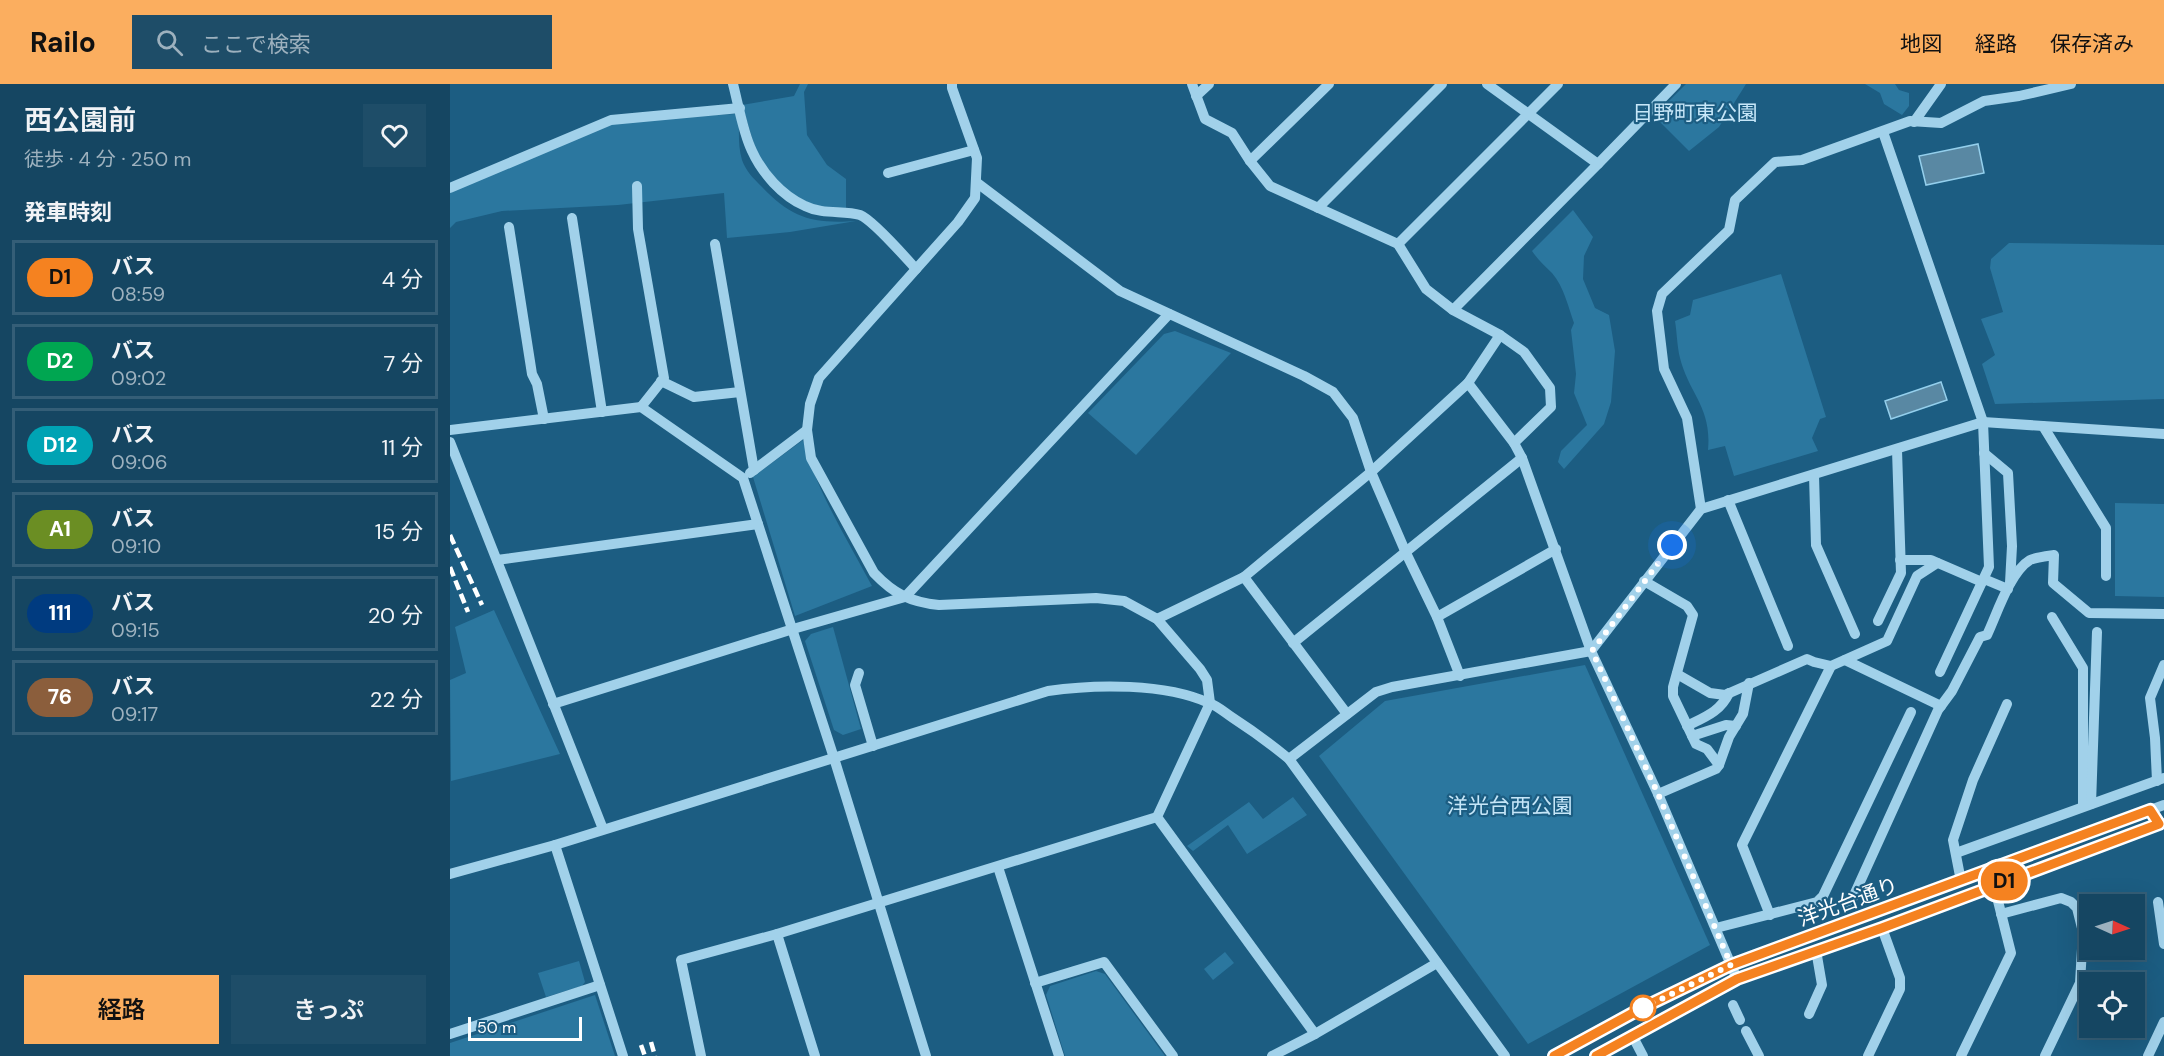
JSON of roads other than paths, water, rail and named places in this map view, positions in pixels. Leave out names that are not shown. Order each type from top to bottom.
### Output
[{"type":"street","points":[[733,84],[751,150],[781,191],[804,206],[823,212],[860,215],[893,243],[916,269]]},
{"type":"street","points":[[701,1056],[681,960],[777,934],[1158,817],[1210,703],[1207,680],[1200,669],[1157,619],[1124,601],[1096,598],[939,605],[919,603],[889,588],[874,573],[811,458],[807,430],[810,404],[819,378],[958,222],[975,198],[977,158],[952,84]]},
{"type":"street","points":[[1192,84],[1205,119],[1232,133],[1270,186],[1398,244],[1426,289],[1453,310],[1524,352],[1550,388],[1551,407],[1514,442]]},
{"type":"street","points":[[1196,96],[1209,84]]},
{"type":"street","points":[[1250,161],[1329,84]]},
{"type":"street","points":[[1318,208],[1442,84]]},
{"type":"street","points":[[1487,84],[1598,164]]},
{"type":"street","points":[[1398,244],[1557,84]]},
{"type":"street","points":[[1453,310],[1677,84]]},
{"type":"street","points":[[1914,122],[1941,84]]},
{"type":"street","points":[[1701,509],[1687,418],[1664,369],[1657,311],[1662,294],[1729,230],[1735,200],[1775,162],[1802,160],[1914,122],[1941,123],[1984,101],[2071,84]]},
{"type":"street","points":[[450,188],[611,120],[740,108]]},
{"type":"street","points":[[1883,132],[1983,422],[1989,567],[1940,672]]},
{"type":"street","points":[[888,173],[974,150]]},
{"type":"street","points":[[976,183],[1120,291],[1304,376],[1333,392],[1353,418],[1371,472],[1406,554],[1437,617],[1460,676]]},
{"type":"street","points":[[637,186],[638,229],[664,378],[641,407]]},
{"type":"street","points":[[572,218],[602,412]]},
{"type":"street","points":[[509,227],[532,374],[537,384],[544,419]]},
{"type":"street","points":[[715,244],[754,470]]},
{"type":"street","points":[[554,704],[793,629],[905,597],[1169,314]]},
{"type":"street","points":[[1157,619],[1244,577],[1371,472],[1468,383],[1500,336]]},
{"type":"street","points":[[661,381],[694,397],[740,392]]},
{"type":"street","points":[[1468,383],[1514,442],[1522,458],[1592,651],[1658,794],[1737,979]]},
{"type":"street","points":[[450,430],[641,407],[743,478],[834,758],[926,1056]]},
{"type":"street","points":[[1289,759],[1376,692],[1392,687],[1592,651],[1701,509],[1983,422],[2164,434]]},
{"type":"street","points":[[2043,426],[2106,528],[2106,576]]},
{"type":"street","points":[[743,478],[807,430]]},
{"type":"street","points":[[450,442],[603,829]]},
{"type":"street","points":[[1878,621],[1900,573],[1897,450]]},
{"type":"street","points":[[1984,453],[2008,473],[2012,546],[2009,586]]},
{"type":"street","points":[[1293,643],[1522,458]]},
{"type":"street","points":[[1814,475],[1816,545],[1855,634]]},
{"type":"street","points":[[1728,501],[1788,646]]},
{"type":"street","points":[[497,560],[758,524]]},
{"type":"street","points":[[1437,617],[1556,549]]},
{"type":"street","points":[[1850,904],[1941,706],[1953,691],[1980,636],[1988,635],[2009,586],[2019,570],[2031,560],[2054,555],[2053,583],[2089,614],[2164,614]]},
{"type":"street","points":[[1900,560],[1931,560],[1983,581],[2009,586]]},
{"type":"street","points":[[1677,674],[1710,693],[1725,695],[1807,658],[1831,666],[1887,641],[1917,576],[1937,563]]},
{"type":"street","points":[[1244,577],[1347,714]]},
{"type":"street","points":[[1644,581],[1687,606],[1693,615],[1672,687],[1673,696],[1691,735],[1707,749],[1719,765]]},
{"type":"street","points":[[2052,616],[2083,668],[2087,805]]},
{"type":"street","points":[[2087,805],[2097,632]]},
{"type":"street","points":[[1865,670],[1866,651]]},
{"type":"street","points":[[1845,660],[1941,706]]},
{"type":"street","points":[[1956,853],[2160,780],[2150,698],[2164,665]]},
{"type":"street","points":[[1770,915],[1742,845],[1831,666]]},
{"type":"street","points":[[859,673],[855,685],[873,746]]},
{"type":"street","points":[[1658,794],[1716,769],[1729,737],[1743,714],[1749,683]]},
{"type":"street","points":[[450,874],[555,846],[603,829],[1048,691],[1084,686],[1116,686],[1161,691],[1210,703],[1266,739],[1289,759],[1505,1056]]},
{"type":"street","points":[[1691,735],[1724,704],[1729,693]]},
{"type":"street","points":[[1960,881],[1953,840],[1973,780],[2007,704]]},
{"type":"street","points":[[1716,928],[1817,902],[1823,896],[1911,712]]},
{"type":"street","points":[[1691,735],[1726,725],[1736,726]]},
{"type":"street","name":"洋光台通り","points":[[1554,1056],[1642,1008],[1731,965],[2164,805]]},
{"type":"street","points":[[2150,810],[2162,826]]},
{"type":"street","points":[[1158,817],[1315,1034]]},
{"type":"street","name":"洋光台通り","points":[[1596,1056],[1737,979],[2162,826]]},
{"type":"street","points":[[555,846],[623,1056]]},
{"type":"street","points":[[998,867],[1059,1056]]},
{"type":"street","points":[[1961,1056],[2011,953],[1994,885]]},
{"type":"street","points":[[2001,914],[2061,898],[2071,902],[2077,908],[2084,932],[2080,983],[2045,1056]]},
{"type":"street","points":[[2158,902],[2164,944]]},
{"type":"street","points":[[1868,1056],[1900,989],[1900,978],[1882,928]]},
{"type":"street","points":[[777,934],[815,1056]]},
{"type":"street","points":[[1809,1014],[1822,985],[1816,950]]},
{"type":"street","points":[[1035,984],[1104,963],[1173,1056]]},
{"type":"street","points":[[1272,1056],[1315,1034],[1437,963]]},
{"type":"street","points":[[450,1034],[600,985]]},
{"type":"street","points":[[1732,1005],[1740,1020]]},
{"type":"street","points":[[2148,1056],[2164,1022]]},
{"type":"street","points":[[1746,1031],[1759,1056]]},
{"type":"street","points":[[1632,1035],[1643,1056]]},
{"type":"railway","points":[[450,535],[482,605]]},
{"type":"railway","points":[[450,567],[468,612]]},
{"type":"railway","points":[[651,1042],[655,1056]]},
{"type":"railway","points":[[641,1045],[645,1056]]},
{"type":"park label","name":"日野町東公園","points":[[1695,113]]},
{"type":"park label","name":"洋光台西公園","points":[[1510,806]]}]
